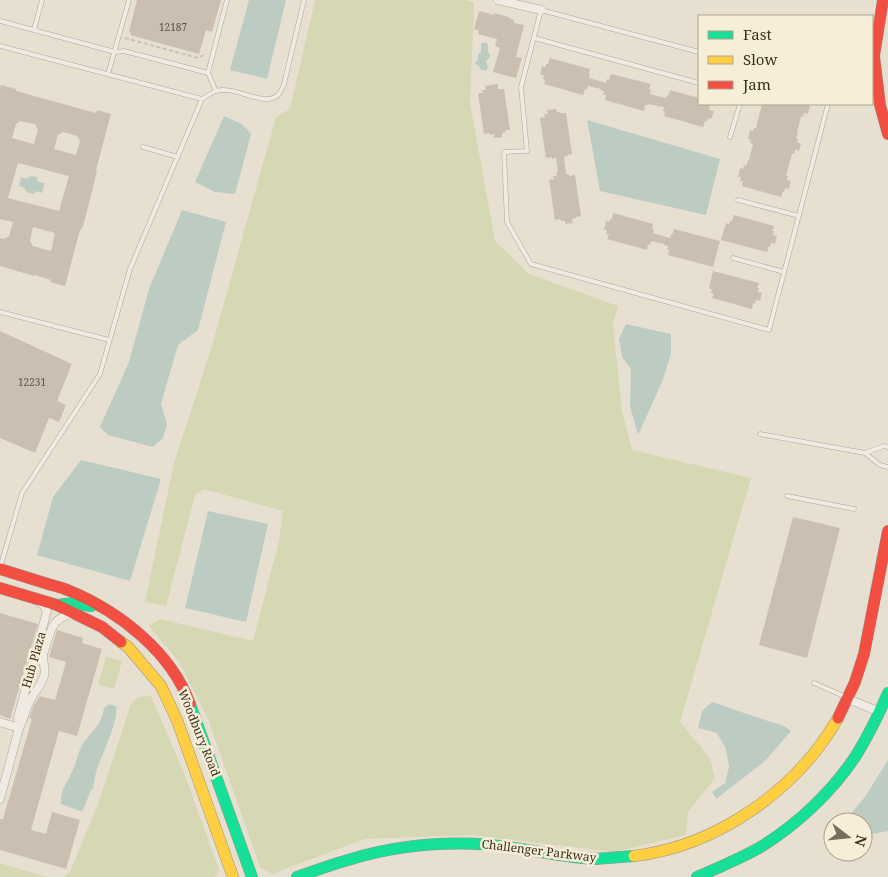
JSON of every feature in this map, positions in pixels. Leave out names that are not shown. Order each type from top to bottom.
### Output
[{"type":"main road","points":[[883,0],[874,56],[880,106],[888,134]]},
{"type":"main road","name":"Challenger Parkway","points":[[297,877],[365,855],[427,845],[492,845],[566,856],[601,858],[642,855],[689,843],[736,821],[779,791],[802,768],[832,729],[848,699],[857,678],[866,647],[888,531]]},
{"type":"main road","name":"Woodbury Road","points":[[0,569],[68,590],[107,609],[123,620],[148,643],[172,670],[188,698],[252,877]]},
{"type":"main road","name":"Woodbury Road","points":[[0,588],[57,605],[102,627],[128,648],[161,686],[177,720],[233,877]]},
{"type":"main road","points":[[57,605],[65,602],[74,602],[107,609]]},
{"type":"main road","points":[[697,877],[725,866],[778,836],[826,794],[847,769],[867,737],[888,693]]},
{"type":"street","points":[[498,0],[541,10]]},
{"type":"street","points":[[33,598],[44,606],[47,611],[57,605]]},
{"type":"street","name":"Hub Plaza","points":[[19,728],[18,717],[47,611]]},
{"type":"street","name":"Hub Plaza","points":[[0,799],[19,728],[44,675],[43,656],[52,628],[56,621],[62,617],[76,614]]},
{"type":"street","points":[[34,660],[44,663]]},
{"type":"street","points":[[26,686],[36,689]]},
{"type":"street","points":[[848,699],[880,712]]},
{"type":"street","points":[[0,722],[19,728]]},
{"type":"lane","points":[[34,30],[42,0]]},
{"type":"lane","points":[[108,74],[129,0]]},
{"type":"lane","points":[[216,91],[208,73],[227,0]]},
{"type":"lane","points":[[0,569],[22,493],[100,374],[130,269],[202,99],[216,91],[232,90],[262,99],[271,99],[279,94],[284,84],[304,0]]},
{"type":"lane","points":[[698,52],[541,10],[521,87],[528,151],[504,152],[507,222],[532,264],[769,330],[828,105]]},
{"type":"lane","points":[[0,21],[115,52],[124,51],[208,73]]},
{"type":"lane","points":[[534,38],[698,83]]},
{"type":"lane","points":[[0,46],[202,99]]},
{"type":"lane","points":[[730,138],[740,105]]},
{"type":"lane","points":[[143,148],[178,157]]},
{"type":"lane","points":[[738,200],[799,216]]},
{"type":"lane","points":[[733,258],[784,272]]},
{"type":"lane","points":[[0,312],[109,340]]},
{"type":"lane","points":[[760,434],[865,452],[884,446],[888,447]]},
{"type":"lane","points":[[865,452],[880,465],[888,466]]},
{"type":"lane","points":[[787,496],[854,509]]},
{"type":"lane","points":[[814,683],[848,699]]},
{"type":"path","points":[[125,38],[198,58],[209,52]]},
{"type":"green space","points":[[315,0],[466,0],[474,3],[470,103],[495,241],[529,274],[618,306],[613,325],[622,411],[632,450],[751,478],[680,722],[710,758],[715,778],[688,812],[686,835],[614,852],[471,835],[364,839],[272,874],[260,867],[208,719],[179,662],[149,626],[160,619],[253,641],[279,541],[283,511],[204,489],[195,495],[166,606],[145,602],[174,463],[211,349],[276,117],[290,109]]},
{"type":"green space","points":[[106,657],[122,661],[114,689],[98,685]]},
{"type":"green space","points":[[151,696],[186,778],[219,870],[215,877],[64,877],[70,872],[99,801],[131,704],[138,697]]},
{"type":"green space","points":[[0,863],[6,865],[47,877],[0,877]]},
{"type":"shaded area","points":[[249,0],[286,0],[267,79],[230,70]]},
{"type":"shaded area","points":[[482,43],[488,44],[488,52],[490,54],[486,61],[488,68],[486,71],[480,69],[475,64],[481,51]]},
{"type":"shaded area","points":[[224,116],[242,124],[251,134],[235,194],[215,192],[195,182]]},
{"type":"shaded area","points":[[587,120],[720,159],[706,215],[600,191]]},
{"type":"shaded area","points":[[30,176],[37,177],[38,182],[45,183],[42,193],[36,191],[35,194],[26,192],[25,188],[19,186],[21,177],[27,179]]},
{"type":"shaded area","points":[[182,210],[226,222],[198,330],[178,345],[161,404],[167,424],[163,438],[153,447],[108,435],[100,427],[129,362],[149,289]]},
{"type":"shaded area","points":[[626,324],[671,334],[671,354],[662,382],[638,435],[630,406],[631,369],[622,357],[619,339]]},
{"type":"shaded area","points":[[81,460],[161,479],[130,581],[37,555],[53,497]]},
{"type":"shaded area","points":[[208,511],[268,524],[246,622],[185,608]]},
{"type":"shaded area","points":[[712,702],[784,726],[791,731],[764,762],[716,799],[712,792],[725,783],[729,767],[726,749],[717,733],[698,728],[702,711]]},
{"type":"shaded area","points":[[109,704],[116,706],[115,720],[110,738],[97,769],[93,789],[83,810],[80,811],[61,804],[63,789],[81,748],[98,724],[104,708]]},
{"type":"shaded area","points":[[888,760],[888,831],[873,834],[873,812],[852,812],[865,797]]},
{"type":"building","points":[[137,0],[221,0],[212,32],[206,30],[199,54],[130,35],[131,33],[129,32]]},
{"type":"building","points":[[479,11],[509,17],[514,20],[514,23],[524,25],[516,57],[522,58],[516,78],[493,72],[500,48],[495,46],[497,39],[478,34],[479,31],[474,29]]},
{"type":"building","points":[[550,58],[590,69],[589,78],[606,83],[611,74],[651,84],[650,94],[666,98],[670,90],[698,98],[698,105],[709,105],[709,110],[714,111],[711,119],[708,118],[707,122],[705,121],[703,127],[664,116],[664,107],[648,104],[645,105],[644,111],[605,100],[606,95],[603,95],[604,91],[601,89],[588,86],[583,95],[544,84],[544,75],[540,75],[542,66],[546,67],[546,64],[548,64]]},
{"type":"building","points":[[498,84],[498,89],[504,89],[510,130],[505,130],[506,132],[502,133],[502,137],[494,138],[494,134],[484,134],[478,93],[483,93],[482,90],[486,90],[485,86]]},
{"type":"building","points":[[1,85],[16,89],[16,91],[96,113],[97,110],[111,114],[83,226],[80,230],[65,286],[35,275],[0,266],[0,238],[4,239],[9,236],[13,222],[0,219]],"holes":[[[20,121],[35,124],[38,130],[34,144],[12,138],[16,124]],[[63,132],[77,136],[80,141],[76,155],[54,149],[58,135]],[[18,163],[69,176],[59,211],[8,198]],[[33,227],[55,233],[51,251],[33,246],[30,241]]]},
{"type":"building","points":[[762,105],[810,106],[808,114],[804,113],[803,117],[801,116],[796,138],[798,139],[797,142],[801,144],[799,151],[795,150],[794,154],[792,154],[786,176],[788,176],[787,180],[791,181],[789,189],[785,188],[781,197],[742,186],[743,181],[740,181],[741,177],[738,177],[740,168],[743,169],[749,160],[753,144],[748,139],[750,130],[753,131],[756,128]]},
{"type":"building","points":[[556,109],[557,112],[566,113],[572,154],[564,157],[566,174],[569,174],[569,176],[575,175],[581,216],[572,219],[573,223],[565,224],[565,221],[560,219],[555,220],[549,180],[554,179],[553,176],[557,176],[556,158],[546,158],[540,118],[545,117],[544,114],[548,114],[547,110]]},
{"type":"building","points":[[613,213],[653,224],[653,233],[666,237],[670,238],[674,229],[720,241],[713,267],[668,255],[668,246],[664,244],[651,241],[650,245],[648,244],[647,250],[607,239],[609,235],[606,234],[607,230],[604,230],[606,221],[609,222],[612,219]]},
{"type":"building","points":[[734,215],[774,226],[773,235],[777,236],[775,244],[771,243],[767,252],[721,240],[726,223],[729,224],[732,221]]},
{"type":"building","points":[[713,271],[759,283],[758,292],[762,293],[760,301],[756,300],[755,304],[753,303],[752,309],[712,298],[714,294],[711,293],[712,289],[709,289]]},
{"type":"building","points":[[0,331],[72,364],[57,401],[66,405],[59,422],[49,418],[35,453],[0,438]]},
{"type":"building","points":[[793,517],[840,528],[807,658],[759,645]]},
{"type":"building","points":[[0,613],[38,624],[10,719],[0,715]]},
{"type":"building","points":[[57,630],[83,638],[82,643],[102,649],[77,736],[59,731],[31,830],[46,834],[52,812],[80,820],[66,869],[0,850],[0,819],[3,819],[32,719],[29,718],[40,696],[55,700],[66,662],[49,657]]},
{"type":"traffic: fast","points":[[57,605],[74,603],[91,606]]},
{"type":"traffic: fast","points":[[697,877],[759,848],[787,829],[813,806],[837,781],[857,754],[874,724],[888,693]]},
{"type":"traffic: fast","points":[[190,704],[252,877]]},
{"type":"traffic: fast","points":[[297,877],[365,855],[437,844],[491,845],[595,859],[634,856]]},
{"type":"traffic: slow","points":[[121,642],[128,647],[161,686],[177,720],[233,877]]},
{"type":"traffic: slow","points":[[634,856],[665,850],[695,840],[724,827],[752,810],[801,769],[821,744],[838,718]]},
{"type":"traffic: jam","points":[[883,0],[874,56],[880,105],[888,134]]},
{"type":"traffic: jam","points":[[838,718],[855,682],[864,654],[888,531]]},
{"type":"traffic: jam","points":[[0,569],[70,591],[107,610],[125,622],[142,636],[170,667],[190,704]]},
{"type":"traffic: jam","points":[[0,588],[57,605],[102,627],[121,642]]}]
